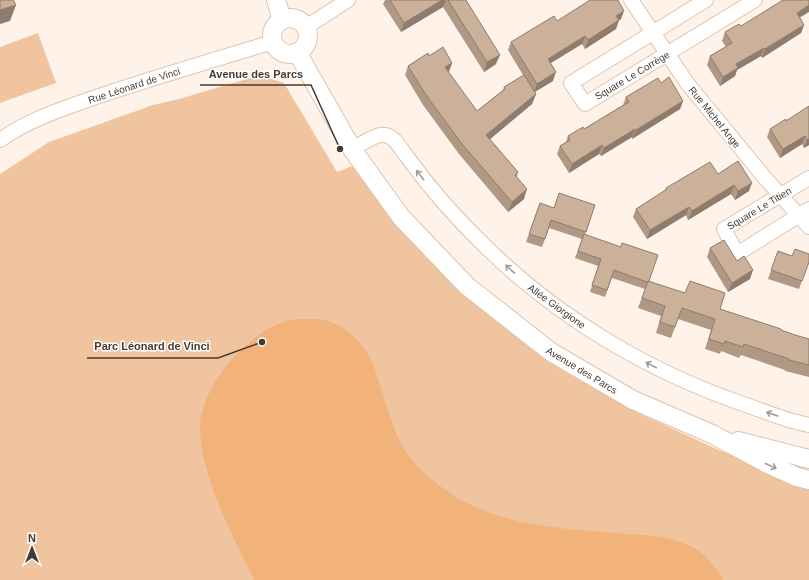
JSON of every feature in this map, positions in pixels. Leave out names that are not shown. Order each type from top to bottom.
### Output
[{"type":"street","points":[[276,0],[282,20]]},
{"type":"street","points":[[306,27],[348,0]]},
{"type":"street","name":"Rue Michel Ange","points":[[631,0],[687,83],[781,195],[804,212],[809,227]]},
{"type":"street","name":"Square Le Corrège","points":[[706,0],[571,83],[584,104],[755,0]]},
{"type":"street","points":[[294,18],[302,22],[306,27],[308,35],[307,41],[302,49],[297,52],[291,54],[284,53],[280,51],[273,42],[273,30],[277,23],[282,20],[294,18]]},
{"type":"street","name":"Rue Léonard de Vinci","points":[[0,140],[38,120],[72,106],[163,75],[273,42]]},
{"type":"street","name":"Avenue des Parcs","points":[[297,52],[352,149],[401,216],[467,286],[551,352],[634,400],[712,434],[768,464],[798,478],[809,480]]},
{"type":"street","name":"Allée Giorgione","points":[[352,149],[377,136],[385,135],[393,139],[422,178],[449,210],[486,247],[523,281],[600,336],[673,377],[714,394],[792,421],[809,425]]},
{"type":"street","name":"Square Le Titien","points":[[804,212],[737,254],[724,229],[809,178]]},
{"type":"street","name":"Avenue des Parcs","points":[[712,434],[809,459]]},
{"type":"shaded area","points":[[38,33],[56,83],[0,103],[0,47]]},
{"type":"shaded area","points":[[260,75],[284,83],[337,172],[352,166],[418,247],[489,314],[560,369],[636,412],[721,451],[809,485],[809,580],[0,580],[0,174],[49,142],[153,105],[179,99]]},
{"type":"shaded area","points":[[299,319],[317,319],[333,323],[348,332],[360,343],[373,364],[393,427],[409,457],[423,472],[463,501],[499,516],[538,525],[577,530],[654,536],[681,542],[705,556],[717,569],[723,580],[254,580],[235,542],[215,496],[207,472],[202,448],[200,427],[203,408],[209,392],[218,378],[239,352],[252,340],[273,326]]},
{"type":"building","points":[[0,0],[13,0],[16,5],[0,10]]},
{"type":"building","points":[[390,0],[442,0],[404,23]]},
{"type":"building","points":[[448,0],[466,0],[500,55],[487,62]]},
{"type":"building","points":[[590,0],[618,0],[624,11],[616,16],[619,20],[588,40],[585,36],[548,59],[556,72],[537,84],[511,42],[554,16],[557,21]]},
{"type":"building","points":[[783,0],[809,0],[809,5],[797,13],[804,25],[765,49],[764,48],[736,64],[738,68],[723,77],[710,56],[732,43],[725,32],[739,24],[741,26]]},
{"type":"building","points":[[443,47],[452,63],[445,67],[477,111],[505,89],[504,87],[524,75],[536,94],[486,135],[518,172],[515,175],[527,189],[512,202],[462,144],[426,95],[408,66],[428,53],[429,56]]},
{"type":"building","points":[[669,77],[683,101],[636,130],[635,129],[604,148],[602,145],[572,164],[560,146],[570,140],[568,136],[583,127],[584,129],[629,102],[626,97],[658,78],[661,83]]},
{"type":"building","points":[[809,106],[809,139],[807,140],[805,136],[783,149],[770,129],[786,119],[786,121]]},
{"type":"building","points":[[738,161],[752,183],[738,191],[734,185],[692,211],[689,207],[650,230],[636,209],[667,189],[666,188],[710,162],[718,174]]},
{"type":"building","points":[[559,193],[595,205],[586,232],[551,220],[545,239],[529,234],[540,203],[554,208]]},
{"type":"building","points":[[584,234],[621,247],[622,243],[658,255],[649,281],[647,282],[614,270],[607,290],[592,285],[601,259],[578,251]]},
{"type":"building","points":[[724,240],[737,261],[744,256],[753,270],[732,283],[710,248]]},
{"type":"building","points":[[795,249],[809,254],[809,262],[802,281],[771,270],[778,251],[792,256]]},
{"type":"building","points":[[648,281],[685,293],[690,281],[725,293],[720,309],[809,339],[809,365],[789,360],[744,344],[743,347],[725,341],[724,344],[709,339],[715,319],[682,308],[675,327],[660,322],[665,306],[642,298]]},
{"type":"place","name":"Avenue des Parcs","points":[[340,149]]},
{"type":"place","name":"Parc Léonard de Vinci","points":[[262,342]]}]
